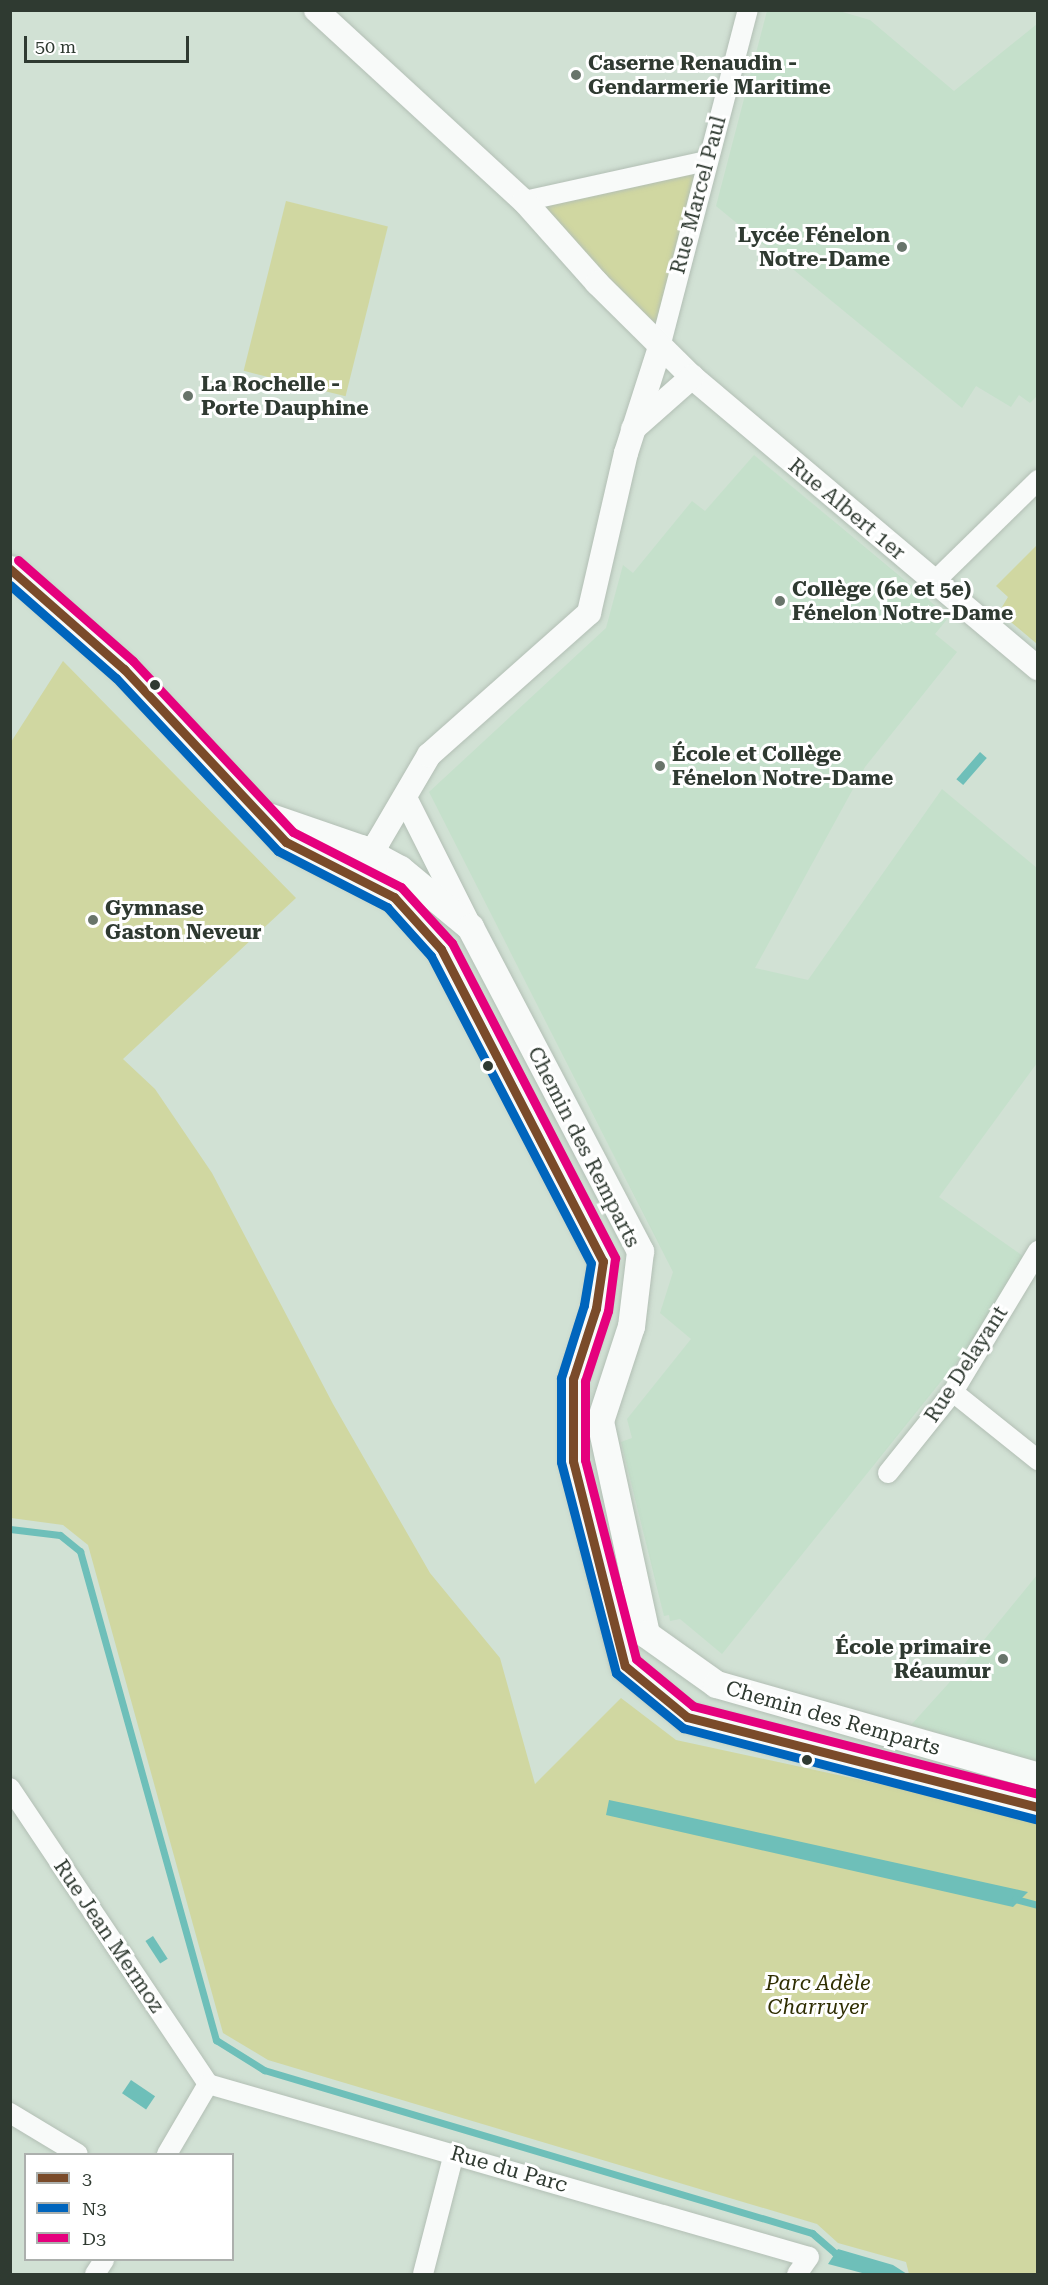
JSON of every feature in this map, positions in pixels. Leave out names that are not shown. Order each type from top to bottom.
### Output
[{"type":"main road","name":"Chemin des Remparts","points":[[10,569],[124,669],[286,842],[394,897],[441,949],[603,1261],[596,1308],[573,1379],[573,1461],[625,1666],[687,1717],[1038,1807]]},
{"type":"main road","name":"Chemin des Remparts","points":[[258,813],[372,854],[400,869],[470,927],[640,1251],[631,1326],[600,1421],[646,1634],[716,1684],[1038,1776]]},
{"type":"street","name":"Rue Albert 1er","points":[[316,10],[524,201],[660,346],[692,376],[1038,668]]},
{"type":"street","name":"Rue Marcel Paul","points":[[660,346],[706,160],[748,10]]},
{"type":"street","points":[[524,201],[706,160]]},
{"type":"street","points":[[360,881],[372,854],[429,755],[589,613],[633,429],[660,346]]},
{"type":"street","points":[[633,429],[692,376]]},
{"type":"street","points":[[934,582],[1038,480]]},
{"type":"street","name":"Chemin des Remparts","points":[[405,798],[470,927]]},
{"type":"street","name":"Rue Delayant","points":[[888,1473],[953,1392],[1038,1251]]},
{"type":"street","points":[[953,1392],[1038,1460]]},
{"type":"street","name":"Rue Jean Mermoz","points":[[10,1788],[208,2084]]},
{"type":"street","points":[[167,2153],[208,2084]]},
{"type":"street","name":"Rue du Parc","points":[[208,2084],[809,2257],[797,2274]]},
{"type":"street","points":[[10,2113],[76,2153]]},
{"type":"street","points":[[423,2274],[454,2153]]},
{"type":"street","points":[[95,2274],[103,2261]]},
{"type":"shaded area","name":"Lycée Fénelon Notre-Dame","points":[[767,11],[839,11],[870,20],[954,91],[1037,24],[1038,395],[1030,403],[1019,395],[1011,407],[976,386],[962,408],[716,206]]},
{"type":"shaded area","points":[[754,455],[949,617],[935,634],[957,652],[865,767],[755,968],[808,980],[942,789],[1037,868],[1037,1063],[939,1197],[1023,1256],[976,1338],[722,1654],[680,1619],[670,1621],[669,1615],[664,1616],[621,1442],[632,1438],[627,1419],[691,1339],[660,1313],[673,1272],[429,792],[606,628],[623,565],[633,573],[692,501],[705,511]]},
{"type":"shaded area","name":"École primaire Réaumur","points":[[1037,1575],[1037,1762],[911,1725],[948,1684]]},
{"type":"green space","points":[[706,161],[660,347],[524,201]]},
{"type":"green space","points":[[286,201],[388,226],[346,396],[244,371]]},
{"type":"green space","points":[[1037,545],[1037,644],[999,612],[1008,597],[996,586]]},
{"type":"green space","name":"Parc Adèle Charruyer","points":[[63,661],[296,898],[123,1059],[155,1089],[212,1173],[333,1404],[430,1573],[500,1658],[535,1784],[621,1698],[676,1740],[1037,1818],[1037,2274],[909,2274],[906,2262],[838,2243],[817,2224],[268,2060],[223,2033],[88,1545],[63,1525],[11,1518],[11,742]]},
{"type":"water","points":[[980,752],[987,758],[963,785],[956,779]]},
{"type":"water","points":[[609,1800],[1028,1892],[1013,1907],[606,1815]]},
{"type":"water","points":[[153,1936],[168,1959],[160,1964],[145,1941]]},
{"type":"water","points":[[131,2080],[155,2096],[146,2109],[122,2093]]},
{"type":"water","points":[[838,2249],[893,2265],[907,2274],[866,2274],[828,2264]]},
{"type":"waterway","points":[[10,1529],[60,1535],[80,1551],[216,2040],[264,2070],[812,2233],[835,2253],[844,2256]]},
{"type":"waterway","points":[[1015,1899],[1038,1905]]},
{"type":"transit line","name":"D3","points":[[18,560],[133,661],[293,832],[401,887],[452,943],[615,1258],[608,1311],[585,1381],[585,1460],[636,1659],[693,1706],[1038,1794]]},
{"type":"transit line","name":"3","points":[[10,569],[124,669],[286,842],[394,897],[441,949],[603,1261],[596,1308],[573,1379],[573,1461],[625,1666],[687,1717],[1038,1807]]},
{"type":"transit line","name":"N3","points":[[10,585],[116,678],[278,851],[387,907],[431,956],[591,1263],[584,1305],[561,1378],[561,1462],[616,1673],[683,1728],[1035,1819]]},
{"type":"place","name":"Caserne Renaudin - Gendarmerie Maritime","points":[[576,75]]},
{"type":"place","name":"Lycée Fénelon Notre-Dame","points":[[902,247]]},
{"type":"place","name":"La Rochelle - Porte Dauphine","points":[[188,396]]},
{"type":"place","name":"Collège (6e et 5e) Fénelon Notre-Dame","points":[[780,601]]},
{"type":"place","name":"École et Collège Fénelon Notre-Dame","points":[[660,766]]},
{"type":"place","name":"Gymnase Gaston Neveur","points":[[93,920]]},
{"type":"place","name":"École primaire Réaumur","points":[[1003,1659]]}]
